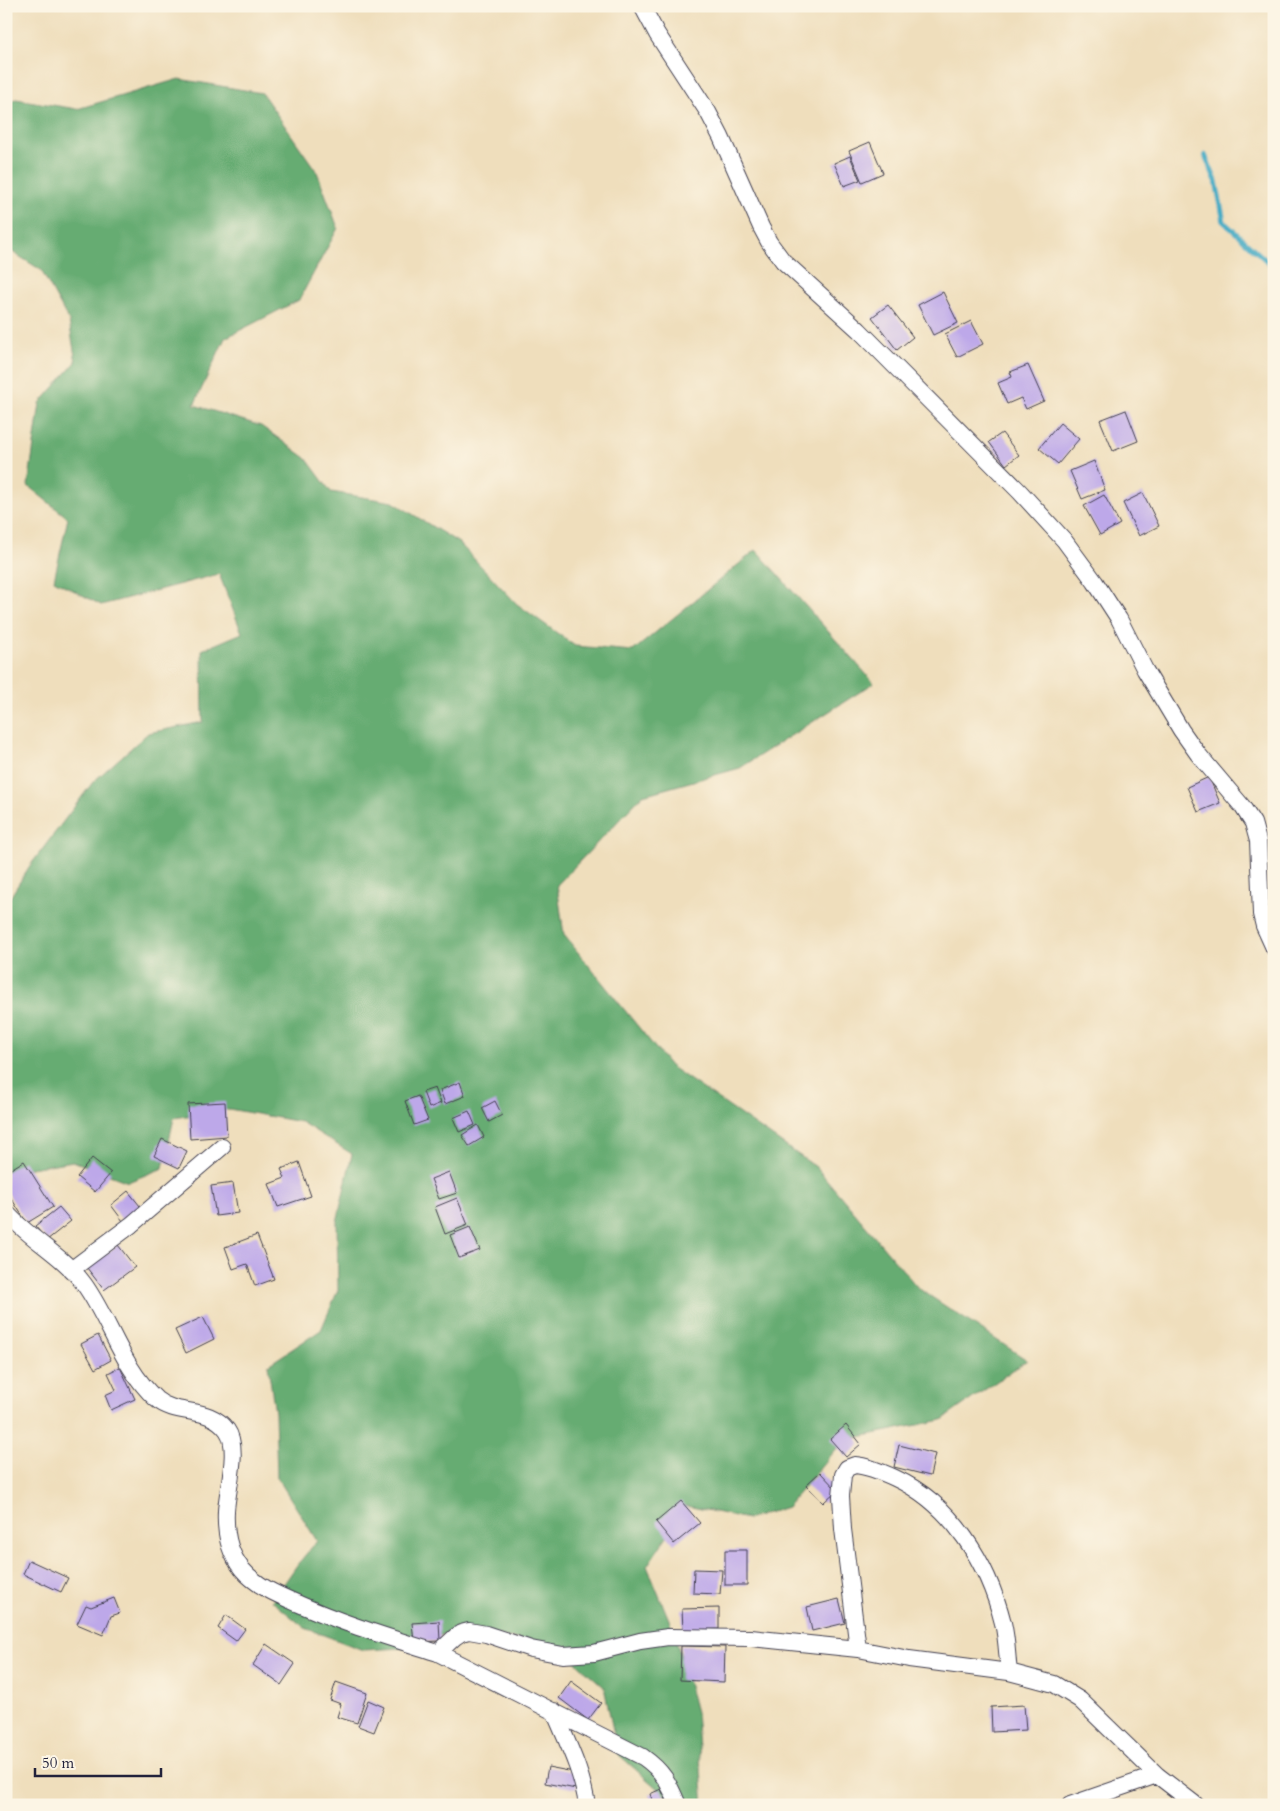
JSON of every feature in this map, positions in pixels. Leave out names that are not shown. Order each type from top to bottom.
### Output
[{"type":"street","points":[[642,6],[657,34],[708,112],[761,227],[779,257],[858,330],[1020,492],[1064,540],[1096,582],[1119,619],[1145,670],[1181,730],[1198,754],[1242,806],[1253,823],[1258,841],[1261,914],[1274,948]]},
{"type":"street","points":[[71,1270],[131,1224],[222,1147]]},
{"type":"street","points":[[6,1212],[71,1270],[91,1294],[118,1347],[155,1398],[177,1409],[206,1414],[227,1429],[233,1451],[227,1498],[226,1526],[234,1557],[247,1574],[273,1593],[335,1620],[438,1654],[632,1751],[654,1765],[666,1778],[678,1805]]},
{"type":"street","points":[[858,1650],[841,1496],[843,1475],[847,1468],[855,1465],[885,1473],[914,1486],[936,1504],[967,1540],[985,1571],[996,1597],[1004,1625],[1009,1672]]},
{"type":"street","points":[[438,1654],[455,1636],[469,1632],[486,1634],[532,1649],[563,1655],[594,1652],[640,1641],[668,1637],[751,1638],[858,1650],[909,1659],[1009,1672],[1054,1684],[1080,1700],[1157,1776],[1196,1805]]},
{"type":"street","points":[[554,1711],[578,1768],[584,1786],[587,1805]]},
{"type":"street","points":[[1070,1805],[1157,1776]]},
{"type":"green space","points":[[179,79],[262,93],[317,172],[338,228],[299,300],[225,338],[194,405],[261,426],[306,458],[331,492],[393,502],[459,543],[517,604],[575,646],[633,651],[756,550],[874,683],[740,768],[643,795],[557,885],[564,935],[670,1066],[816,1167],[918,1288],[1027,1360],[942,1420],[844,1440],[787,1507],[748,1519],[687,1506],[647,1566],[674,1632],[696,1712],[704,1805],[676,1805],[618,1754],[604,1687],[560,1648],[462,1628],[405,1648],[363,1650],[305,1628],[272,1601],[297,1565],[317,1541],[277,1477],[275,1413],[268,1365],[321,1330],[338,1290],[337,1222],[352,1154],[301,1122],[229,1109],[174,1118],[163,1168],[128,1182],[73,1161],[6,1172],[6,904],[29,867],[93,782],[148,733],[203,722],[202,650],[242,633],[219,574],[101,605],[54,580],[68,518],[28,486],[40,403],[76,362],[69,321],[41,270],[6,248],[6,102],[16,99],[77,109]]},
{"type":"building","points":[[870,142],[883,173],[862,182],[849,151]]},
{"type":"building","points":[[850,156],[860,180],[844,186],[834,163]]},
{"type":"building","points":[[943,292],[958,323],[933,335],[918,305]]},
{"type":"building","points":[[888,305],[913,337],[897,350],[872,317]]},
{"type":"building","points":[[971,321],[983,344],[957,357],[945,334]]},
{"type":"building","points":[[1028,365],[1044,401],[1026,409],[1021,398],[1007,404],[998,383],[1012,377],[1010,372]]},
{"type":"building","points":[[1126,410],[1138,441],[1113,451],[1100,420]]},
{"type":"building","points":[[1060,423],[1079,439],[1058,464],[1039,448]]},
{"type":"building","points":[[1002,433],[1019,455],[1006,465],[989,442]]},
{"type":"building","points":[[1094,461],[1105,490],[1082,499],[1070,471]]},
{"type":"building","points":[[1143,493],[1159,526],[1139,536],[1123,503]]},
{"type":"building","points":[[1104,495],[1120,524],[1100,535],[1084,506]]},
{"type":"building","points":[[1209,777],[1220,803],[1198,812],[1187,787]]},
{"type":"building","points":[[460,1082],[465,1096],[445,1104],[440,1090]]},
{"type":"building","points":[[435,1088],[441,1103],[429,1108],[423,1092]]},
{"type":"building","points":[[418,1096],[428,1120],[414,1125],[405,1101]]},
{"type":"building","points":[[495,1101],[502,1115],[489,1122],[482,1108]]},
{"type":"building","points":[[225,1102],[227,1136],[190,1139],[188,1104]]},
{"type":"building","points":[[469,1111],[475,1125],[459,1132],[453,1118]]},
{"type":"building","points":[[478,1125],[484,1137],[469,1146],[462,1135]]},
{"type":"building","points":[[162,1139],[187,1151],[179,1168],[154,1156]]},
{"type":"building","points":[[92,1158],[111,1173],[95,1192],[77,1177]]},
{"type":"building","points":[[24,1161],[53,1207],[27,1223],[6,1190],[6,1172]]},
{"type":"building","points":[[299,1162],[311,1196],[278,1207],[269,1184],[285,1178],[281,1169]]},
{"type":"building","points":[[449,1172],[457,1193],[439,1199],[431,1179]]},
{"type":"building","points":[[233,1183],[238,1213],[216,1216],[211,1186]]},
{"type":"building","points":[[128,1191],[144,1211],[126,1225],[111,1205]]},
{"type":"building","points":[[457,1198],[468,1225],[445,1234],[435,1207]]},
{"type":"building","points":[[59,1207],[71,1221],[47,1240],[35,1226]]},
{"type":"building","points":[[470,1227],[480,1250],[459,1258],[450,1235]]},
{"type":"building","points":[[257,1235],[274,1279],[255,1286],[247,1264],[233,1269],[225,1247]]},
{"type":"building","points":[[118,1245],[135,1267],[104,1290],[87,1268]]},
{"type":"building","points":[[203,1317],[214,1339],[186,1353],[175,1330]]},
{"type":"building","points":[[98,1335],[111,1360],[95,1369],[81,1344]]},
{"type":"building","points":[[120,1367],[135,1399],[111,1410],[105,1395],[116,1390],[108,1373]]},
{"type":"building","points":[[846,1425],[861,1444],[846,1457],[830,1439]]},
{"type":"building","points":[[899,1445],[935,1454],[930,1476],[894,1467]]},
{"type":"building","points":[[820,1472],[837,1490],[823,1503],[806,1485]]},
{"type":"building","points":[[681,1501],[700,1523],[674,1544],[656,1522]]},
{"type":"building","points":[[725,1550],[747,1550],[747,1585],[725,1585]]},
{"type":"building","points":[[29,1560],[68,1578],[61,1592],[23,1574]]},
{"type":"building","points":[[694,1569],[722,1570],[720,1594],[693,1593]]},
{"type":"building","points":[[114,1598],[120,1613],[111,1616],[103,1635],[77,1624],[86,1605],[91,1607]]},
{"type":"building","points":[[839,1599],[845,1623],[812,1631],[807,1607]]},
{"type":"building","points":[[719,1608],[719,1629],[683,1630],[682,1609]]},
{"type":"building","points":[[226,1615],[245,1629],[236,1641],[218,1628]]},
{"type":"building","points":[[439,1621],[440,1641],[414,1642],[412,1623]]},
{"type":"building","points":[[266,1644],[295,1664],[281,1685],[253,1665]]},
{"type":"building","points":[[681,1646],[725,1647],[724,1682],[680,1680]]},
{"type":"building","points":[[571,1681],[601,1703],[588,1720],[559,1698]]},
{"type":"building","points":[[336,1682],[367,1693],[357,1723],[337,1717],[341,1704],[330,1700]]},
{"type":"building","points":[[368,1700],[384,1707],[374,1732],[358,1726]]},
{"type":"building","points":[[1024,1705],[1026,1730],[992,1732],[991,1707]]},
{"type":"building","points":[[548,1767],[579,1773],[576,1789],[545,1783]]},
{"type":"building","points":[[661,1789],[668,1805],[654,1805],[650,1794]]},
{"type":"waterway","points":[[1205,155],[1216,181],[1224,222],[1269,263],[1274,271]]}]
